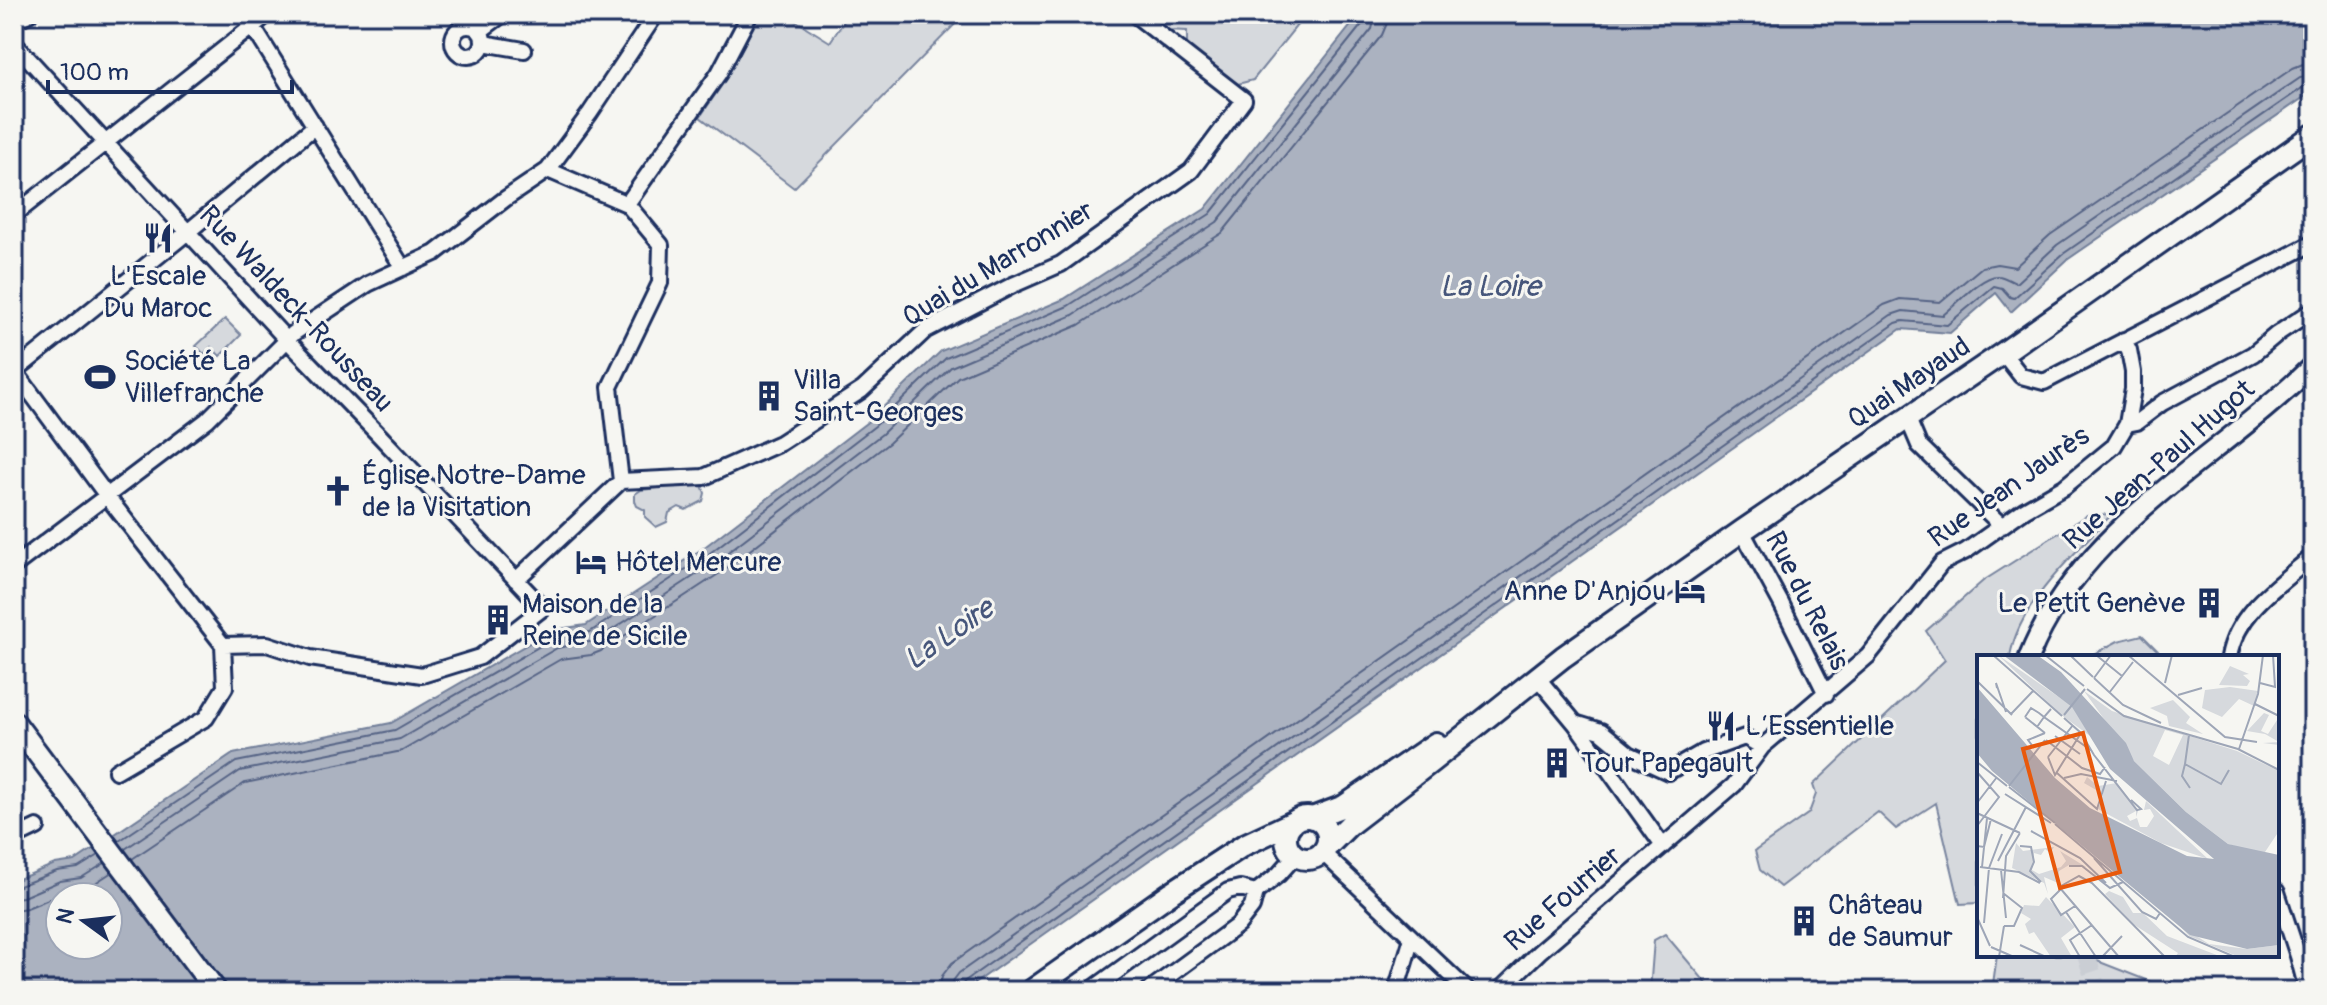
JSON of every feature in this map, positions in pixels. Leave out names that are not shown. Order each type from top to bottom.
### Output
[{"type":"main road","name":"Quai Mayaud","points":[[1031,991],[1244,845],[1304,819],[1344,806],[1908,419],[2313,135]]},
{"type":"main road","name":"Quai Mayaud","points":[[1324,850],[1349,825],[1536,676]]},
{"type":"main road","points":[[14,722],[216,991]]},
{"type":"main road","points":[[1244,845],[1293,852],[1307,859],[1318,856],[1328,842],[1323,824],[1304,819],[1291,825],[1287,837],[1293,852]]},
{"type":"street","points":[[14,21],[29,14]]},
{"type":"street","points":[[14,215],[268,14]]},
{"type":"street","points":[[503,14],[481,37],[524,50]]},
{"type":"street","points":[[14,566],[207,420],[287,340],[368,284],[435,253],[548,170],[656,14]]},
{"type":"street","points":[[627,204],[719,73],[750,14]]},
{"type":"street","name":"Quai du Marronnier","points":[[621,481],[704,477],[780,443],[862,390],[926,330],[1061,264],[1191,171],[1244,100],[1134,14]]},
{"type":"street","points":[[251,28],[403,268]]},
{"type":"street","name":"Rue Waldeck-Rousseau","points":[[14,43],[287,340],[543,608],[480,657],[422,675],[310,658],[267,644],[223,645]]},
{"type":"street","points":[[116,771],[206,718],[225,687],[223,645],[14,371],[315,126]]},
{"type":"street","points":[[516,580],[621,481],[610,387],[660,283],[661,245],[627,204],[548,170]]},
{"type":"street","points":[[2003,353],[2021,376],[2044,382],[2313,243]]},
{"type":"street","name":"Rue Jean Jaurès","points":[[1663,846],[1734,785],[1762,747],[1868,656],[1942,563],[1966,551],[2064,487],[2114,446],[2127,424],[2137,422],[2162,403],[2253,354],[2313,310]]},
{"type":"street","points":[[2124,340],[2133,372],[2127,424]]},
{"type":"street","name":"Rue Jean-Paul Hugot","points":[[2030,655],[2051,610],[2080,570],[2110,538],[2280,397],[2313,365]]},
{"type":"street","points":[[1908,419],[1919,445],[2002,526]]},
{"type":"street","name":"Rue du Relais","points":[[1742,531],[1826,694]]},
{"type":"street","points":[[2230,655],[2245,618],[2260,601],[2313,556]]},
{"type":"street","points":[[1536,676],[1575,723],[1663,846]]},
{"type":"street","points":[[1575,723],[1601,731],[1629,754],[1668,772],[1703,752],[1745,737],[1762,747]]},
{"type":"street","points":[[14,838],[37,827]]},
{"type":"street","name":"Rue Fourrier","points":[[1499,991],[1539,952],[1663,846]]},
{"type":"street","points":[[1324,850],[1468,991]]},
{"type":"street","points":[[1148,991],[1238,925],[1252,907],[1256,892],[1279,874],[1293,852]]},
{"type":"street","points":[[1090,991],[1228,891],[1240,888],[1256,892]]},
{"type":"street","points":[[2279,898],[2306,991]]},
{"type":"street","points":[[1396,991],[1412,938]]},
{"type":"shaded area","points":[[760,14],[785,14],[830,42],[847,17],[854,14],[965,14],[794,188],[700,117],[726,79]]},
{"type":"shaded area","points":[[1145,14],[1306,14],[1253,80],[1238,84],[1187,47],[1187,31],[1166,30]]},
{"type":"shaded area","points":[[225,319],[241,335],[220,356],[211,347],[204,354],[196,346]]},
{"type":"shaded area","points":[[701,483],[705,493],[703,501],[686,510],[679,507],[669,513],[667,522],[656,527],[635,501],[635,494],[641,490]]},
{"type":"shaded area","points":[[2112,514],[2037,598],[2024,617],[2010,655],[1977,655],[1977,903],[1960,904],[1936,803],[1896,829],[1878,812],[1780,887],[1760,870],[1755,851],[1809,813],[1816,794],[1813,785],[1945,660],[1926,631],[1983,581],[2087,515]]},
{"type":"shaded area","points":[[2142,635],[2162,655],[2092,655],[2118,641]]},
{"type":"shaded area","points":[[1665,934],[1713,991],[1650,991],[1654,940]]},
{"type":"shaded area","points":[[1997,957],[2087,957],[2174,991],[1992,991]]},
{"type":"water","name":"La Loire","points":[[1360,14],[2313,14],[2313,91],[2067,260],[2011,312],[1996,293],[1950,333],[1901,329],[964,991],[14,991],[14,881],[55,864],[75,861],[233,754],[391,723],[552,630],[586,625],[702,549],[870,420],[941,351],[1064,299],[1205,209]]},
{"type":"tunnel","points":[[2087,957],[2098,991]]},
{"type":"place","name":"L'Escale Du Maroc","points":[[158,238]]},
{"type":"place","name":"Société La Villefranche","points":[[100,377]]},
{"type":"place","name":"Villa Saint-Georges","points":[[769,396]]},
{"type":"place","name":"Église Notre-Dame de la Visitation","points":[[338,491]]},
{"type":"place","name":"Hôtel Mercure","points":[[591,562]]},
{"type":"place","name":"Anne D'Anjou","points":[[1690,591]]},
{"type":"place","name":"Le Petit Genève","points":[[2209,603]]},
{"type":"place","name":"Maison de la Reine de Sicile","points":[[498,620]]},
{"type":"place","name":"L‘Essentielle","points":[[1721,726]]},
{"type":"place","name":"Tour Papegault","points":[[1557,763]]},
{"type":"place","name":"Château de Saumur","points":[[1804,921]]}]
